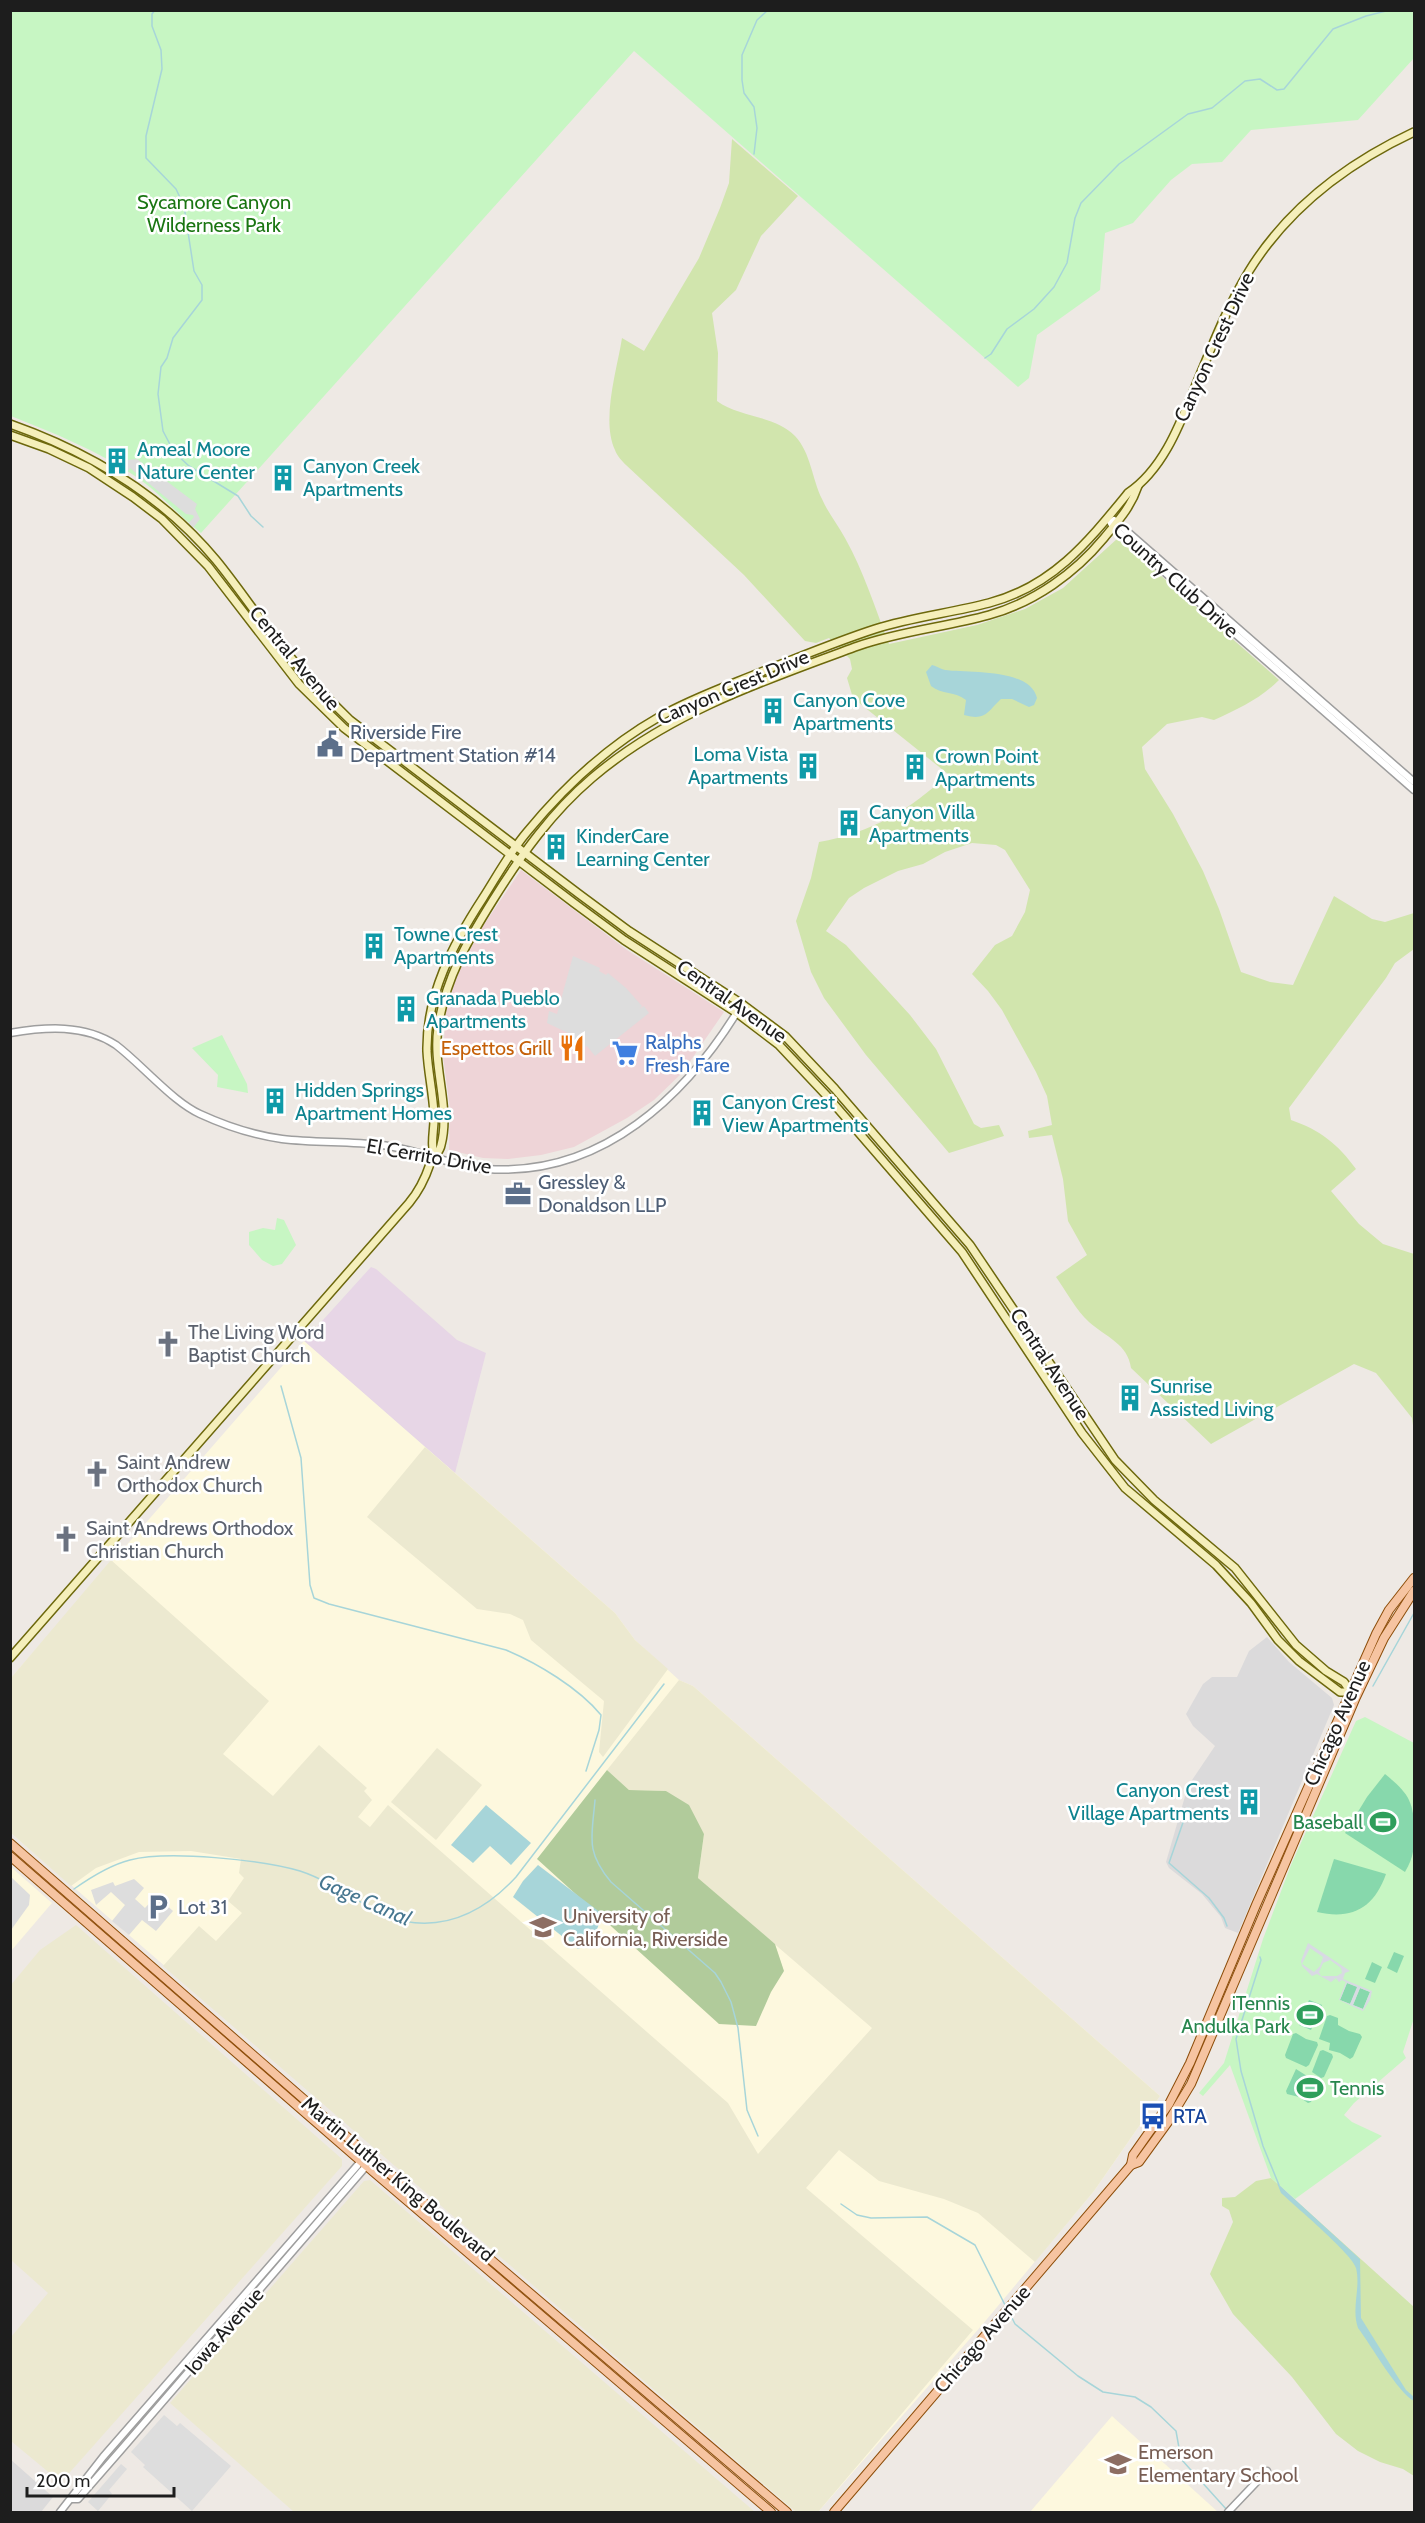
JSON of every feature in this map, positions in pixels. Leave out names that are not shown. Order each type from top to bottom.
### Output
[{"type":"main road","name":"Canyon Crest Drive","points":[[434,1156],[431,1146],[434,1114],[427,1048],[435,995],[458,938],[516,847],[568,787],[634,732],[693,700],[859,634],[913,618],[990,603],[1017,593],[1056,570],[1075,555],[1128,493],[1138,486],[1157,464],[1177,428],[1236,294],[1268,244],[1290,217],[1335,178],[1414,132]]},
{"type":"main road","name":"Central Avenue","points":[[10,424],[55,440],[90,458],[119,475],[169,512],[216,560],[307,677],[350,720],[629,931],[742,1004],[785,1036],[812,1063],[957,1229],[988,1270],[1114,1460],[1154,1500],[1235,1568],[1291,1640],[1307,1656],[1344,1682],[1353,1695]]},
{"type":"main road","name":"Central Avenue","points":[[10,435],[49,449],[89,468],[162,519],[208,566],[299,684],[344,728],[624,940],[737,1013],[779,1045],[805,1070],[942,1227],[980,1275],[1083,1433],[1125,1488],[1216,1565],[1251,1603],[1278,1640],[1299,1661],[1340,1692],[1353,1695]]},
{"type":"main road","name":"Canyon Crest Drive","points":[[10,1658],[409,1203],[421,1186],[434,1156],[441,1149],[443,1129],[436,1047],[444,997],[466,943],[524,853],[573,796],[638,742],[662,727],[698,710],[859,646],[912,630],[990,615],[1018,604],[1080,565],[1116,524],[1132,502],[1138,486]]},
{"type":"main road","points":[[249,620],[257,615]]},
{"type":"main road","name":"Chicago Avenue","points":[[834,2512],[1131,2165],[1139,2162],[1164,2128],[1191,2084],[1389,1610],[1414,1578]]},
{"type":"main road","name":"Chicago Avenue","points":[[1131,2165],[1133,2155],[1176,2092],[1353,1695],[1384,1638],[1414,1591]]},
{"type":"main road","name":"Martin Luther King Boulevard","points":[[10,1843],[369,2156],[787,2512]]},
{"type":"main road","name":"Martin Luther King Boulevard","points":[[10,1856],[364,2164],[771,2512]]},
{"type":"main road","points":[[1164,2128],[1163,2123],[1178,2100],[1176,2092],[1191,2084]]},
{"type":"street","name":"Country Club Drive","points":[[1108,518],[1414,782]]},
{"type":"street","name":"Country Club Drive","points":[[1116,524],[1414,790]]},
{"type":"street","name":"El Cerrito Drive","points":[[10,1033],[54,1027],[69,1028],[102,1038],[115,1045],[168,1092],[197,1112],[237,1129],[281,1139],[380,1144],[483,1169],[514,1169],[566,1160],[610,1141],[649,1117],[708,1054],[742,1004]]},
{"type":"street","name":"Iowa Avenue","points":[[60,2512],[103,2457],[369,2156]]},
{"type":"street","points":[[1230,2511],[1267,2471]]},
{"type":"shaded area","points":[[137,459],[197,504],[195,509],[200,519],[193,528],[188,524],[194,517],[193,515],[186,514],[130,468],[126,474],[119,469],[126,460]]},
{"type":"shaded area","points":[[521,870],[627,950],[724,1012],[682,1073],[654,1100],[627,1118],[574,1147],[541,1155],[508,1159],[483,1158],[449,1150],[450,1108],[443,1056],[446,1010],[455,980],[465,959],[483,926]]},
{"type":"shaded area","points":[[573,956],[600,968],[599,971],[606,975],[608,973],[642,1006],[639,1009],[644,1006],[649,1013],[595,1056],[587,1046],[584,1047],[568,1033],[547,1023],[549,1011],[557,1014]]},
{"type":"shaded area","points":[[371,1267],[457,1340],[486,1353],[455,1473],[304,1341]]},
{"type":"shaded area","name":"University of California, Riverside","points":[[304,1341],[615,1613],[635,1640],[679,1680],[693,1686],[1160,2096],[1094,2191],[982,2325],[818,2512],[796,2512],[11,1833],[11,1678]]},
{"type":"shaded area","points":[[425,1447],[615,1613],[635,1640],[668,1669],[603,1757],[599,1752],[604,1701],[531,1640],[523,1620],[510,1614],[477,1609],[367,1517]]},
{"type":"shaded area","name":"University of California, Riverside","points":[[111,1560],[269,1701],[223,1754],[273,1796],[319,1745],[367,1788],[364,1791],[372,1800],[358,1817],[370,1827],[388,1805],[728,2103],[758,2154],[872,2028],[698,1878],[704,1834],[666,1791],[629,1790],[607,1770],[679,1680],[693,1686],[1160,2096],[1094,2191],[1035,2262],[978,2213],[944,2199],[879,2181],[839,2150],[806,2188],[973,2330],[818,2512],[796,2512],[163,1966],[199,1926],[216,1941],[242,1913],[228,1901],[244,1878],[239,1873],[241,1859],[191,1851],[139,1852],[96,1868],[71,1886],[11,1833],[11,1678]]},
{"type":"shaded area","name":"Canyon Crest Village Apartments","points":[[1267,1637],[1289,1662],[1332,1698],[1334,1705],[1238,1933],[1225,1928],[1221,1917],[1202,1894],[1169,1868],[1166,1862],[1188,1786],[1215,1746],[1193,1726],[1186,1714],[1203,1684],[1212,1677],[1237,1677],[1249,1651]]},
{"type":"shaded area","points":[[437,1748],[482,1785],[436,1840],[391,1802]]},
{"type":"shaded area","points":[[11,1867],[52,1903],[11,1951]]},
{"type":"shaded area","points":[[11,1877],[30,1895],[29,1905],[11,1930]]},
{"type":"shaded area","name":"Lot 31","points":[[134,1879],[144,1888],[135,1899],[145,1908],[156,1896],[173,1911],[156,1931],[142,1920],[129,1935],[112,1921],[125,1905],[111,1892],[96,1905],[91,1890],[113,1882],[115,1886]]},
{"type":"shaded area","points":[[76,1925],[342,2159],[342,2166],[63,2480],[58,2480],[11,2441],[11,2337],[48,2293],[11,2260],[10,1986],[40,1950]]},
{"type":"shaded area","points":[[1308,1943],[1350,1971],[1345,1973],[1343,1979],[1372,1991],[1370,2000],[1363,2011],[1339,2000],[1346,1982],[1342,1980],[1339,1982],[1336,1978],[1331,1982],[1317,1974],[1312,1976],[1302,1966],[1301,1961]],"holes":[[[1310,1948],[1323,1957],[1320,1966],[1314,1972],[1302,1964]],[[1330,1960],[1341,1968],[1342,1973],[1337,1976],[1321,1976],[1319,1972],[1323,1963]],[[1347,1983],[1357,1987],[1350,2004],[1340,2000]],[[1360,1988],[1370,1992],[1363,2009],[1353,2005]]]},
{"type":"shaded area","points":[[370,2180],[755,2512],[294,2512],[170,2403],[364,2181]]},
{"type":"shaded area","points":[[164,2415],[177,2426],[180,2423],[231,2466],[192,2511],[143,2467],[145,2465],[131,2452]]},
{"type":"shaded area","name":"Emerson Elementary School","points":[[1112,2416],[1218,2512],[1030,2512]]},
{"type":"shaded area","points":[[10,2459],[53,2497],[41,2512],[11,2512]]},
{"type":"shaded area","points":[[121,2464],[127,2469],[109,2490],[112,2494],[98,2511],[88,2502]]},
{"type":"green space","name":"Sycamore Canyon Wilderness Park","points":[[1414,10],[1414,58],[1358,120],[1251,130],[1222,162],[1192,164],[1171,180],[1133,223],[1105,233],[1100,290],[1037,335],[1029,378],[1018,387],[634,51],[201,533],[135,476],[74,443],[11,416],[10,11]]},
{"type":"green space","points":[[732,139],[798,196],[761,236],[736,290],[712,313],[718,353],[717,401],[736,411],[768,420],[787,429],[805,450],[824,504],[858,564],[889,644],[977,625],[1025,609],[1063,588],[1118,538],[1279,680],[1240,708],[1214,720],[1202,717],[1167,724],[1142,747],[1145,769],[1173,814],[1203,871],[1241,972],[1270,982],[1293,985],[1334,896],[1372,919],[1385,922],[1414,913],[1414,949],[1395,963],[1289,1108],[1291,1120],[1311,1128],[1328,1139],[1356,1169],[1331,1191],[1359,1224],[1383,1244],[1414,1254],[1414,1433],[1412,1418],[1376,1373],[1354,1364],[1211,1444],[1131,1368],[1126,1353],[1121,1347],[1089,1322],[1075,1306],[1056,1277],[1087,1255],[1068,1221],[1063,1179],[1052,1135],[1029,1138],[1028,1131],[1052,1125],[1047,1096],[1002,1010],[972,974],[995,945],[1012,936],[1025,912],[1030,890],[1005,850],[996,845],[972,843],[945,852],[923,864],[898,871],[849,898],[826,931],[846,945],[910,1015],[936,1049],[974,1124],[981,1128],[999,1125],[1004,1136],[949,1153],[866,1055],[824,998],[811,972],[796,921],[811,878],[819,842],[855,833],[889,818],[919,799],[948,774],[853,698],[847,678],[852,669],[850,659],[829,638],[816,643],[805,641],[744,575],[624,463],[615,450],[609,424],[611,395],[622,338],[644,351],[699,258],[729,183]]},
{"type":"green space","points":[[222,1035],[247,1084],[248,1093],[217,1087],[218,1075],[192,1048]]},
{"type":"green space","points":[[277,1218],[284,1220],[296,1245],[282,1264],[273,1266],[262,1260],[249,1245],[249,1232],[263,1228],[275,1230]]},
{"type":"green space","points":[[1365,1717],[1414,1743],[1414,2018],[1403,2052],[1406,2058],[1354,2103],[1344,2115],[1352,2122],[1382,2136],[1295,2199],[1271,2178],[1230,2065],[1203,2096],[1199,2093],[1224,2063],[1263,1939],[1291,1865],[1356,1721]]},
{"type":"green space","points":[[607,1770],[629,1790],[666,1791],[689,1805],[704,1834],[698,1878],[775,1944],[784,1971],[771,1992],[756,2026],[719,2024],[537,1859]]},
{"type":"green space","name":"Baseball","points":[[1385,1774],[1404,1792],[1413,1812],[1414,1848],[1405,1872],[1345,1833],[1367,1797]]},
{"type":"green space","name":"Baseball","points":[[1334,1859],[1386,1874],[1375,1895],[1360,1909],[1341,1914],[1317,1912]]},
{"type":"green space","points":[[1394,1952],[1404,1956],[1397,1973],[1387,1968]]},
{"type":"green space","points":[[1372,1962],[1382,1967],[1375,1983],[1365,1979]]},
{"type":"green space","points":[[1347,1983],[1358,1987],[1350,2004],[1340,2000]]},
{"type":"green space","points":[[1360,1988],[1370,1992],[1363,2009],[1353,2005]]},
{"type":"green space","name":"iTennis Andulka Park","points":[[1309,2000],[1322,2005],[1311,2030],[1299,2025]]},
{"type":"green space","points":[[1327,2016],[1338,2018],[1338,2025],[1362,2037],[1350,2059],[1329,2050],[1330,2043],[1319,2039]]},
{"type":"green space","points":[[1296,2033],[1317,2042],[1318,2045],[1306,2067],[1286,2058],[1285,2055],[1293,2034]]},
{"type":"green space","name":"Tennis","points":[[1320,2051],[1332,2054],[1333,2057],[1324,2077],[1321,2078],[1312,2072]]},
{"type":"green space","points":[[1296,2069],[1307,2076],[1321,2079],[1311,2102],[1308,2103],[1299,2097],[1287,2094],[1286,2091]]},
{"type":"green space","points":[[1271,2178],[1414,2307],[1414,2476],[1403,2469],[1380,2462],[1358,2451],[1336,2434],[1292,2377],[1233,2314],[1210,2274],[1233,2222],[1229,2210],[1222,2206],[1222,2198],[1235,2197],[1256,2181]]},
{"type":"water","points":[[932,665],[945,670],[982,672],[1011,677],[1023,681],[1032,688],[1037,698],[1034,705],[1029,707],[1012,699],[1001,699],[982,716],[964,715],[966,700],[931,686],[926,672]]},
{"type":"water","points":[[486,1805],[531,1843],[511,1865],[490,1846],[473,1863],[451,1845]]},
{"type":"water","points":[[538,1865],[601,1913],[594,1934],[583,1947],[578,1949],[513,1897],[523,1881]]},
{"type":"water","points":[[1277,2183],[1360,2259],[1361,2318],[1406,2390],[1414,2397],[1414,2401],[1400,2389],[1358,2328],[1355,2313],[1356,2268],[1335,2242],[1281,2193]]},
{"type":"waterway","points":[[155,10],[152,14],[152,26],[161,50],[162,69],[146,136],[146,158],[176,189],[184,206],[194,271],[202,285],[202,300],[173,338],[167,358],[161,367],[158,394],[163,431],[174,452],[189,466],[238,496],[251,516],[263,527]]},
{"type":"waterway","points":[[754,154],[757,128],[754,107],[744,93],[742,55],[757,20],[768,10]]},
{"type":"waterway","points":[[985,358],[991,354],[1007,329],[1034,309],[1054,287],[1067,263],[1075,218],[1081,203],[1119,164],[1188,114],[1212,108],[1245,81],[1260,79],[1277,90],[1284,89],[1333,29],[1366,16],[1390,10]]},
{"type":"waterway","points":[[281,1386],[301,1458],[310,1585],[314,1598],[329,1604],[506,1650],[557,1677],[581,1695],[601,1715],[599,1730],[586,1771]]},
{"type":"waterway","points":[[1373,1686],[1414,1613]]},
{"type":"waterway","name":"Gage Canal","points":[[74,1889],[101,1872],[130,1860],[147,1857],[190,1856],[263,1863],[300,1871],[385,1916],[404,1921],[422,1923],[456,1918],[488,1902],[516,1877],[664,1684]]},
{"type":"waterway","points":[[595,1800],[592,1843],[597,1861],[603,1871],[611,1882],[715,1973],[731,2002],[738,2028],[747,2110],[758,2136]]},
{"type":"waterway","points":[[1188,1808],[1169,1863],[1209,1898],[1224,1918],[1227,1926]]},
{"type":"waterway","points":[[1260,1957],[1261,1960],[1236,2039],[1241,2071],[1263,2146],[1279,2185]]},
{"type":"waterway","points":[[841,2204],[857,2215],[871,2218],[927,2217],[975,2245],[1005,2305]]},
{"type":"waterway","points":[[1009,2312],[1015,2324],[1078,2376],[1103,2392],[1135,2397],[1151,2407],[1176,2431],[1181,2459],[1227,2510]]},
{"type":"place","name":"Ameal Moore Nature Center","points":[[117,461]]},
{"type":"place","name":"Canyon Creek Apartments","points":[[283,478]]},
{"type":"place","name":"Canyon Cove Apartments","points":[[773,711]]},
{"type":"place","name":"Riverside Fire Department Station #14","points":[[330,744]]},
{"type":"place","name":"Loma Vista Apartments","points":[[808,766]]},
{"type":"place","name":"Crown Point Apartments","points":[[915,767]]},
{"type":"place","name":"Canyon Villa Apartments","points":[[849,823]]},
{"type":"place","name":"KinderCare Learning Center","points":[[556,847]]},
{"type":"place","name":"Towne Crest Apartments","points":[[374,946]]},
{"type":"place","name":"Granada Pueblo Apartments","points":[[406,1009]]},
{"type":"place","name":"Espettos Grill","points":[[572,1048]]},
{"type":"place","name":"Ralphs Fresh Fare","points":[[625,1053]]},
{"type":"place","name":"Hidden Springs Apartment Homes","points":[[275,1101]]},
{"type":"place","name":"Canyon Crest View Apartments","points":[[702,1113]]},
{"type":"place","name":"Gressley & Donaldson LLP","points":[[518,1194]]},
{"type":"place","name":"The Living Word Baptist Church","points":[[168,1344]]},
{"type":"place","name":"Sunrise Assisted Living","points":[[1130,1398]]},
{"type":"place","name":"Saint Andrew Orthodox Church","points":[[97,1474]]},
{"type":"place","name":"Saint Andrews Orthodox Christian Church","points":[[66,1539]]},
{"type":"place","name":"Canyon Crest Village Apartments","points":[[1249,1802]]},
{"type":"place","name":"Baseball","points":[[1383,1822]]},
{"type":"place","name":"Lot 31","points":[[158,1907]]},
{"type":"place","name":"University of California, Riverside","points":[[543,1927]]},
{"type":"place","name":"iTennis Andulka Park","points":[[1310,2015]]},
{"type":"place","name":"Tennis","points":[[1310,2088]]},
{"type":"place","name":"RTA","points":[[1153,2116]]},
{"type":"place","name":"Emerson Elementary School","points":[[1118,2464]]}]
